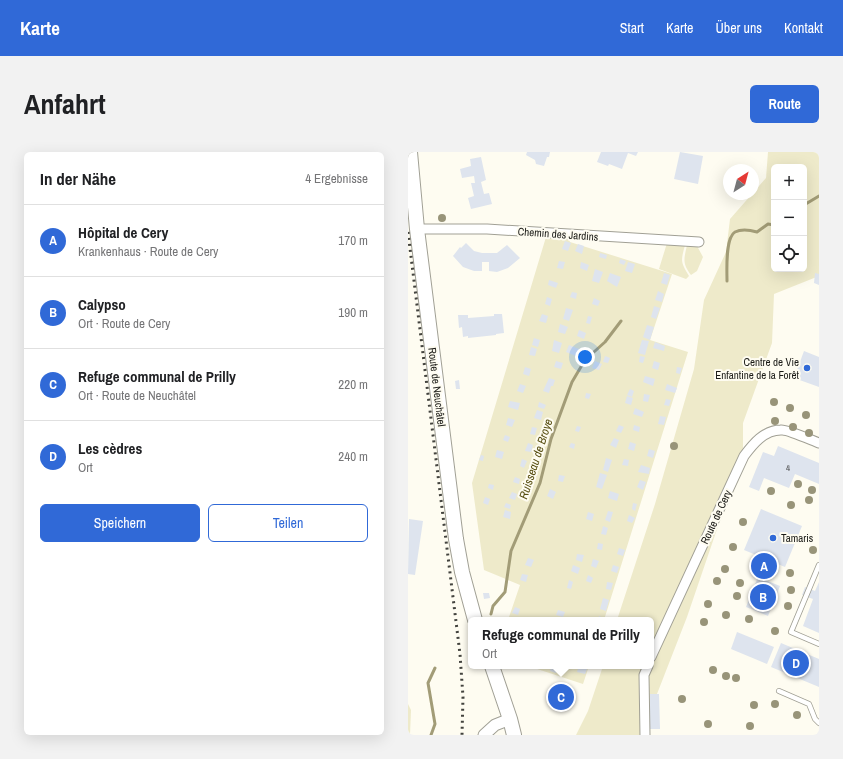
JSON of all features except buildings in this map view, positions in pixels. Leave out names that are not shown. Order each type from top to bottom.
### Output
[{"type":"main road","name":"Route de Neuchâtel","points":[[410,152],[417,229],[456,539],[462,572],[474,617]]},
{"type":"main road","points":[[493,669],[514,735]]},
{"type":"street","name":"Chemin des Jardins","points":[[417,229],[487,229],[699,242]]},
{"type":"street","name":"Route de Cery","points":[[654,651],[744,456],[754,442],[767,434],[781,429],[819,443]]},
{"type":"street","points":[[645,735],[644,675],[647,669]]},
{"type":"street","points":[[484,735],[496,726],[510,719]]},
{"type":"lane","points":[[819,565],[791,632],[819,644]]},
{"type":"lane","points":[[779,691],[809,704],[815,719],[819,723]]},
{"type":"shaded area","points":[[768,152],[819,152],[819,276],[774,294],[772,343],[743,423],[743,453],[687,617],[641,735],[576,735],[588,711],[602,669],[654,669],[654,617],[618,617],[655,504],[694,369],[704,300],[726,252],[730,219],[747,200],[759,200],[759,186],[766,178]]},
{"type":"shaded area","points":[[546,237],[568,237],[570,242],[672,274],[650,340],[688,352],[605,617],[509,617],[520,585],[484,570],[472,483]]},
{"type":"shaded area","points":[[667,243],[685,245],[682,261],[689,276],[686,279],[659,269]]},
{"type":"shaded area","points":[[687,245],[697,246],[703,257],[697,271],[691,275],[684,261]]},
{"type":"shaded area","points":[[537,669],[588,669],[583,684]]},
{"type":"shaded area","points":[[408,704],[411,710],[410,735],[408,735]]},
{"type":"waterway","points":[[807,203],[819,196]]},
{"type":"waterway","points":[[727,281],[727,255],[732,235],[740,230],[757,232],[768,224],[771,224]]},
{"type":"waterway","name":"Ruisseau de Broye","points":[[491,614],[493,606],[505,592],[511,551],[540,483],[551,439],[572,382],[585,360],[605,342],[621,321]]},
{"type":"waterway","name":"Ruisseau de Broye","points":[[431,735],[435,724],[428,683],[435,668]]},
{"type":"railway","points":[[408,232],[460,654],[463,697],[462,735]]},
{"type":"place","name":"Centre de Vie Enfantine de la Forêt","points":[[807,368]]},
{"type":"place","name":"Tamaris","points":[[773,538]]},
{"type":"place","name":"Hôpital de Cery","points":[[764,566]]},
{"type":"place","name":"Calypso","points":[[763,597]]},
{"type":"place","name":"Les cèdres","points":[[796,663]]},
{"type":"place","name":"Refuge communal de Prilly","points":[[561,697]]}]
